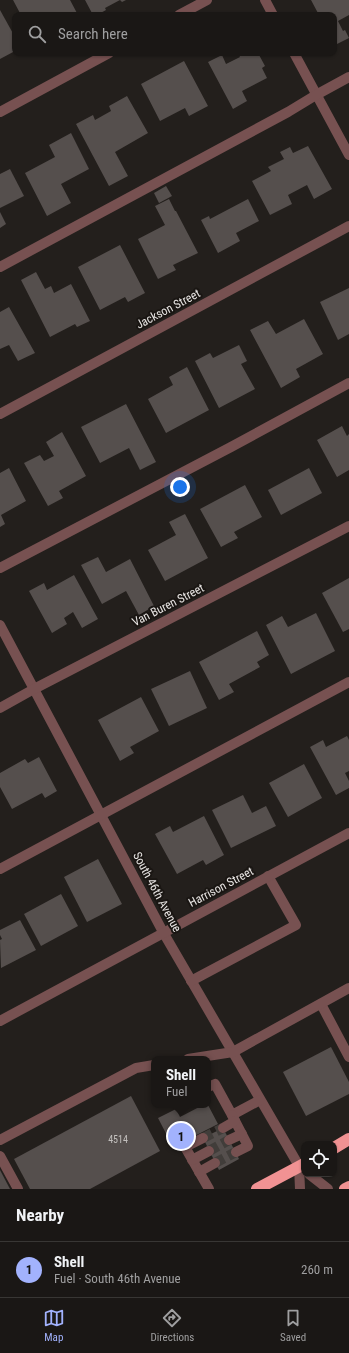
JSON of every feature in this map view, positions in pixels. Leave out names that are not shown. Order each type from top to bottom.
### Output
[{"type":"highway","points":[[337,1146],[349,1140]]},
{"type":"highway","points":[[257,1189],[301,1170]]},
{"type":"highway","points":[[345,1189],[349,1187]]},
{"type":"street","points":[[185,12],[207,0]]},
{"type":"street","points":[[265,0],[272,12]]},
{"type":"street","points":[[0,112],[103,56]]},
{"type":"street","points":[[296,56],[349,155]]},
{"type":"street","points":[[0,267],[288,112],[316,94],[349,77]]},
{"type":"street","name":"Jackson Street","points":[[0,414],[349,226]]},
{"type":"street","points":[[0,568],[231,447],[349,383]]},
{"type":"street","name":"Van Buren Street","points":[[0,708],[349,526]]},
{"type":"street","name":"South 46th Avenue","points":[[0,625],[163,932],[260,1100],[301,1164]]},
{"type":"street","points":[[0,869],[349,682]]},
{"type":"street","name":"Harrison Street","points":[[0,1021],[349,832]]},
{"type":"street","points":[[192,981],[296,926],[268,876]]},
{"type":"street","points":[[207,1056],[232,1052],[349,988]]},
{"type":"street","points":[[321,1004],[349,1057]]},
{"type":"street","points":[[0,1140],[136,1068],[151,1066]]},
{"type":"street","points":[[211,1086],[215,1084],[248,1146],[236,1152]]},
{"type":"street","points":[[223,1128],[234,1118],[260,1100]]},
{"type":"street","points":[[229,1140],[242,1134]]},
{"type":"street","points":[[202,1138],[185,1147],[209,1189]]},
{"type":"street","points":[[192,1160],[209,1151]]},
{"type":"street","points":[[0,1156],[18,1189]]},
{"type":"street","points":[[199,1172],[216,1163]]},
{"type":"street","points":[[300,1189],[302,1177]]},
{"type":"street","points":[[314,1177],[328,1189]]},
{"type":"building","points":[[13,0],[70,0],[76,12],[19,12]]},
{"type":"building","points":[[85,0],[120,0],[105,8],[106,10],[102,12],[91,12]]},
{"type":"building","points":[[311,0],[349,0],[349,15],[338,21],[343,31],[345,30],[349,38],[337,44],[337,12],[317,12]]},
{"type":"building","points":[[0,10],[12,32],[12,53],[0,59]]},
{"type":"building","points":[[222,56],[226,64],[240,57],[260,56],[265,66],[262,68],[267,78],[242,91],[247,101],[233,109],[208,62]]},
{"type":"building","points":[[184,61],[208,106],[189,116],[185,108],[160,121],[141,84]]},
{"type":"building","points":[[127,96],[148,133],[115,152],[128,176],[109,186],[76,124],[93,115],[95,120],[111,111],[109,106]]},
{"type":"building","points":[[71,133],[89,169],[61,184],[71,203],[47,216],[25,173],[55,157],[49,145]]},
{"type":"building","points":[[308,146],[332,189],[314,199],[307,185],[288,195],[292,204],[270,215],[252,181],[271,171],[268,167],[284,159],[280,152],[290,147],[293,153]]},
{"type":"building","points":[[10,169],[24,196],[0,208],[0,174]]},
{"type":"building","points":[[166,186],[172,196],[159,203],[154,193]]},
{"type":"building","points":[[169,199],[198,253],[173,265],[176,270],[158,279],[138,239],[165,225],[155,206]]},
{"type":"building","points":[[248,199],[259,221],[236,233],[240,241],[218,253],[201,220],[209,216],[210,219]]},
{"type":"building","points":[[0,212],[6,224],[0,228]]},
{"type":"building","points":[[120,245],[145,293],[128,302],[125,297],[100,310],[78,267]]},
{"type":"building","points":[[36,272],[45,289],[51,286],[54,293],[71,284],[90,321],[77,327],[75,324],[50,337],[21,280]]},
{"type":"building","points":[[349,288],[349,334],[338,340],[320,302]]},
{"type":"building","points":[[9,307],[35,353],[18,361],[9,345],[0,349],[0,312]]},
{"type":"building","points":[[304,319],[323,354],[296,369],[300,377],[281,388],[250,330],[268,321],[276,334]]},
{"type":"building","points":[[239,345],[247,361],[241,364],[255,389],[219,408],[195,361],[210,353],[213,358]]},
{"type":"building","points":[[187,367],[209,410],[166,433],[148,399],[173,385],[169,377]]},
{"type":"building","points":[[126,404],[156,462],[140,470],[129,448],[100,463],[81,427]]},
{"type":"building","points":[[342,426],[347,436],[349,434],[349,470],[337,477],[317,440]]},
{"type":"building","points":[[62,432],[86,476],[59,491],[63,498],[48,506],[24,463],[40,455],[44,461],[54,456],[46,442]]},
{"type":"building","points":[[9,468],[26,501],[1,515],[5,524],[0,527],[0,473]]},
{"type":"building","points":[[309,468],[322,493],[281,515],[268,490]]},
{"type":"building","points":[[245,485],[262,517],[234,532],[238,538],[221,547],[200,509]]},
{"type":"building","points":[[185,514],[208,558],[165,581],[148,550],[176,535],[169,522]]},
{"type":"building","points":[[98,557],[106,572],[130,559],[154,606],[139,615],[126,591],[102,604],[81,565]]},
{"type":"building","points":[[74,575],[98,619],[82,628],[73,612],[64,618],[67,624],[52,633],[29,591],[44,583],[47,590]]},
{"type":"building","points":[[349,578],[349,629],[343,632],[322,593]]},
{"type":"building","points":[[316,613],[335,651],[291,674],[266,625],[282,616],[288,627]]},
{"type":"building","points":[[257,631],[269,655],[257,662],[260,667],[229,684],[234,692],[219,700],[199,662]]},
{"type":"building","points":[[190,671],[207,708],[169,726],[151,689]]},
{"type":"building","points":[[141,697],[159,731],[130,747],[134,753],[120,761],[98,720]]},
{"type":"building","points":[[347,736],[349,740],[349,771],[345,773],[349,781],[349,788],[336,795],[310,747],[323,740],[326,747]]},
{"type":"building","points":[[39,757],[57,791],[45,798],[42,793],[12,809],[0,787],[0,773],[25,759],[28,763]]},
{"type":"building","points":[[304,764],[322,798],[288,817],[269,783]]},
{"type":"building","points":[[243,795],[252,813],[266,806],[276,826],[231,848],[212,810]]},
{"type":"building","points":[[204,816],[224,855],[206,865],[203,860],[177,874],[155,834],[170,826],[173,832]]},
{"type":"building","points":[[98,859],[122,904],[87,922],[64,877]]},
{"type":"building","points":[[61,894],[78,926],[41,946],[24,914]]},
{"type":"building","points":[[20,920],[36,950],[1,968],[0,940],[2,939],[0,930]]},
{"type":"building","points":[[331,1047],[349,1082],[349,1094],[306,1116],[283,1072]]},
{"type":"building","points":[[131,1096],[160,1151],[90,1189],[30,1189],[14,1159]]},
{"type":"building","points":[[197,1108],[210,1108],[218,1124],[173,1147],[158,1118],[176,1109],[180,1117]]},
{"type":"building","points":[[223,1128],[239,1159],[219,1170],[203,1138]]},
{"type":"building","points":[[0,1170],[10,1189],[0,1189]]},
{"type":"tunnel","points":[[203,1138],[223,1128]]},
{"type":"tunnel","points":[[209,1151],[229,1140]]},
{"type":"tunnel","points":[[215,1163],[236,1152]]},
{"type":"place","name":"Shell","points":[[181,1136]]}]
